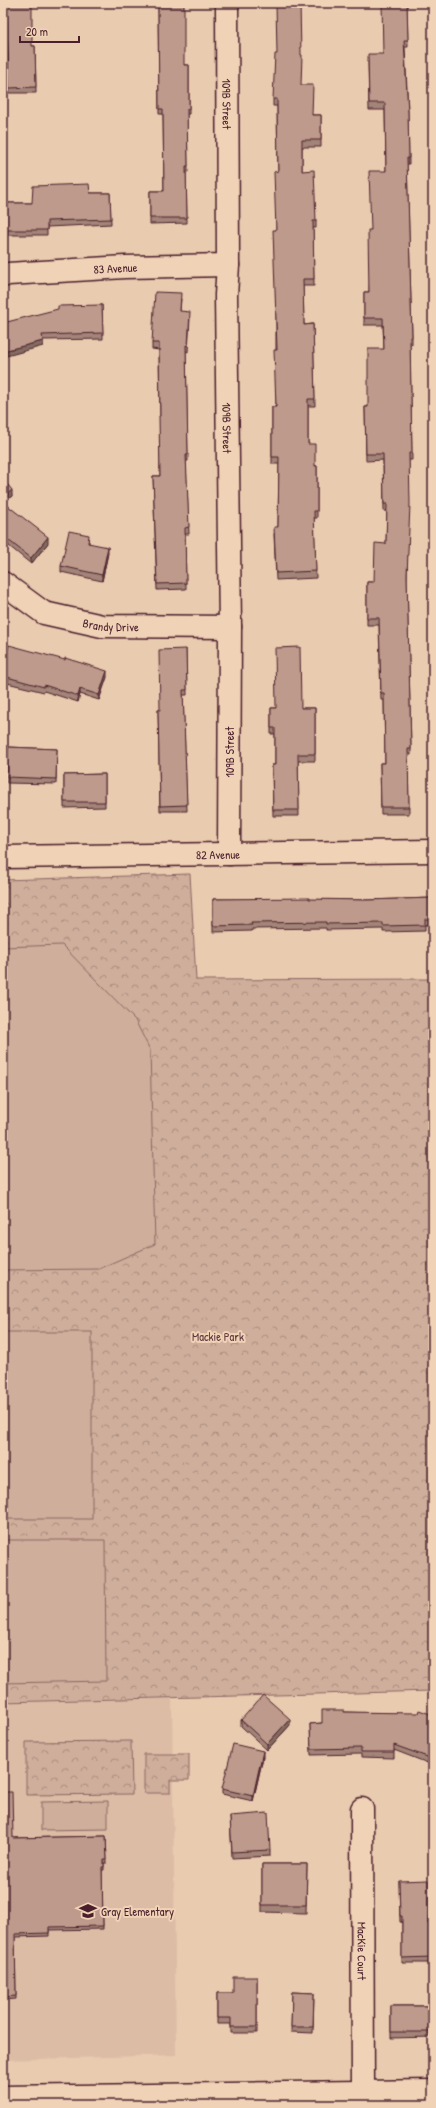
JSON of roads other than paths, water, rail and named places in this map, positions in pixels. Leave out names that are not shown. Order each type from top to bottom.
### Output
[{"type":"street","name":"109B Street","points":[[227,3],[228,265],[226,303],[230,627],[229,854]]},
{"type":"street","name":"83 Avenue","points":[[3,276],[8,274],[125,267],[228,265]]},
{"type":"street","name":"Brandy Drive","points":[[3,583],[44,613],[102,626],[230,627]]},
{"type":"street","name":"82 Avenue","points":[[3,857],[433,851]]},
{"type":"street","name":"MacKie Court","points":[[362,1809],[363,2093]]},
{"type":"street","points":[[3,2097],[433,2091]]},
{"type":"place","name":"Gray Elementary","points":[[88,1911]]},
{"type":"park label","name":"Mackie Park","points":[[218,1336]]}]
